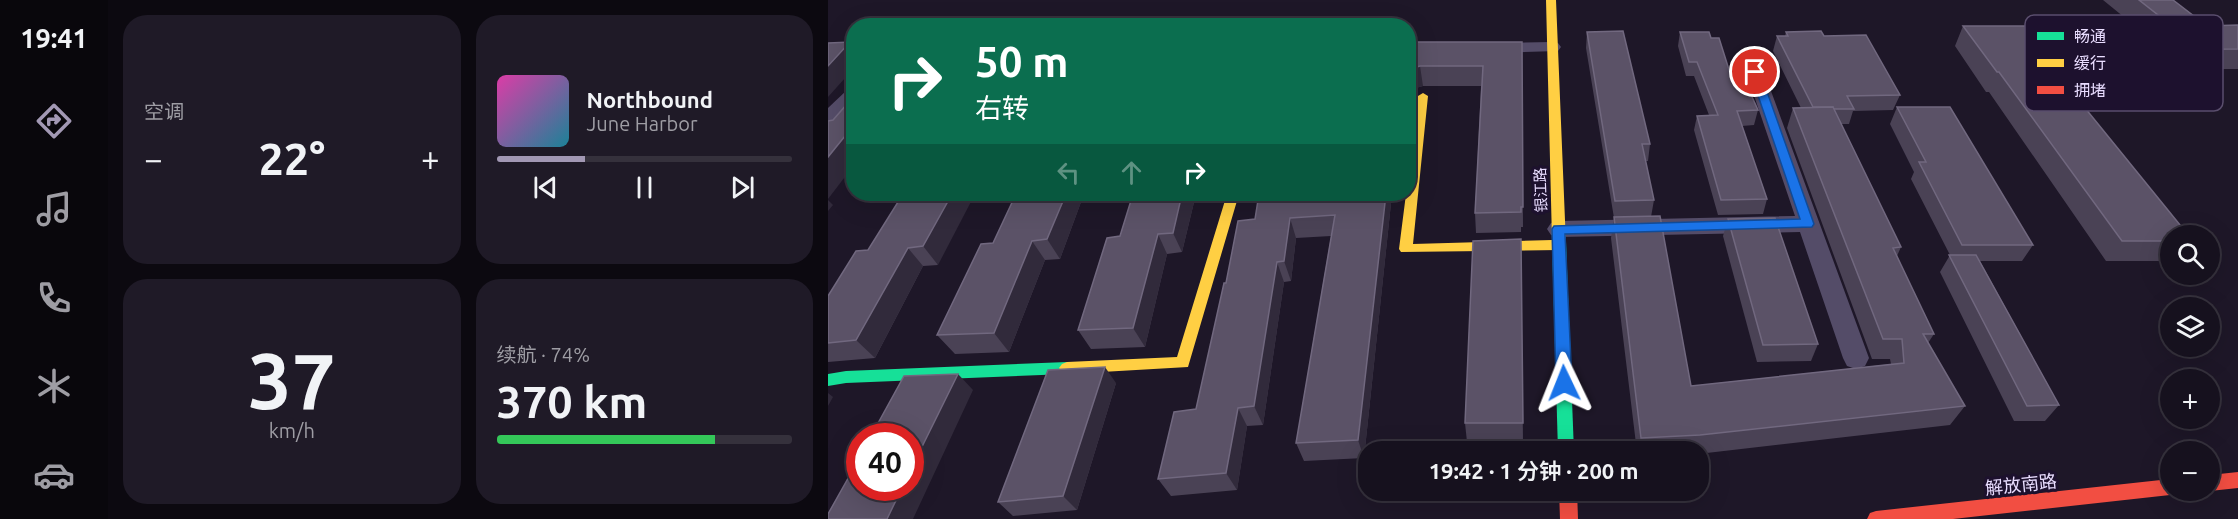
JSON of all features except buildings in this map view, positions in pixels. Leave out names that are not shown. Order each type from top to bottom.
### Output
[{"type":"street","name":"银江路","points":[[1551,0],[1566,441]]},
{"type":"street","points":[[1468,48],[1552,47]]},
{"type":"street","points":[[1755,72],[1856,358]]},
{"type":"street","points":[[1416,163],[1423,96]]},
{"type":"street","points":[[828,119],[846,102]]},
{"type":"street","points":[[828,380],[846,377],[1183,363],[1231,201]]},
{"type":"street","points":[[1412,201],[1407,249],[1559,237],[1808,224]]},
{"type":"street","points":[[2220,482],[2238,480]]},
{"type":"street","name":"解放南路","points":[[1876,519],[2160,488]]},
{"type":"street","points":[[1568,501],[1569,519]]},
{"type":"traffic: fast","points":[[1559,242],[1566,441]]},
{"type":"traffic: fast","points":[[828,380],[846,377],[1067,368]]},
{"type":"traffic: slow","points":[[1551,0],[1559,242]]},
{"type":"traffic: slow","points":[[1416,159],[1423,96]]},
{"type":"traffic: slow","points":[[1067,368],[1183,363],[1231,201]]},
{"type":"traffic: slow","points":[[1411,201],[1406,249],[1559,245]]},
{"type":"traffic: jam","points":[[2220,482],[2238,480]]},
{"type":"traffic: jam","points":[[1876,519],[2160,488]]},
{"type":"traffic: jam","points":[[1568,501],[1569,519]]},
{"type":"route","points":[[1564,383],[1559,229],[1808,224],[1755,72]]}]
